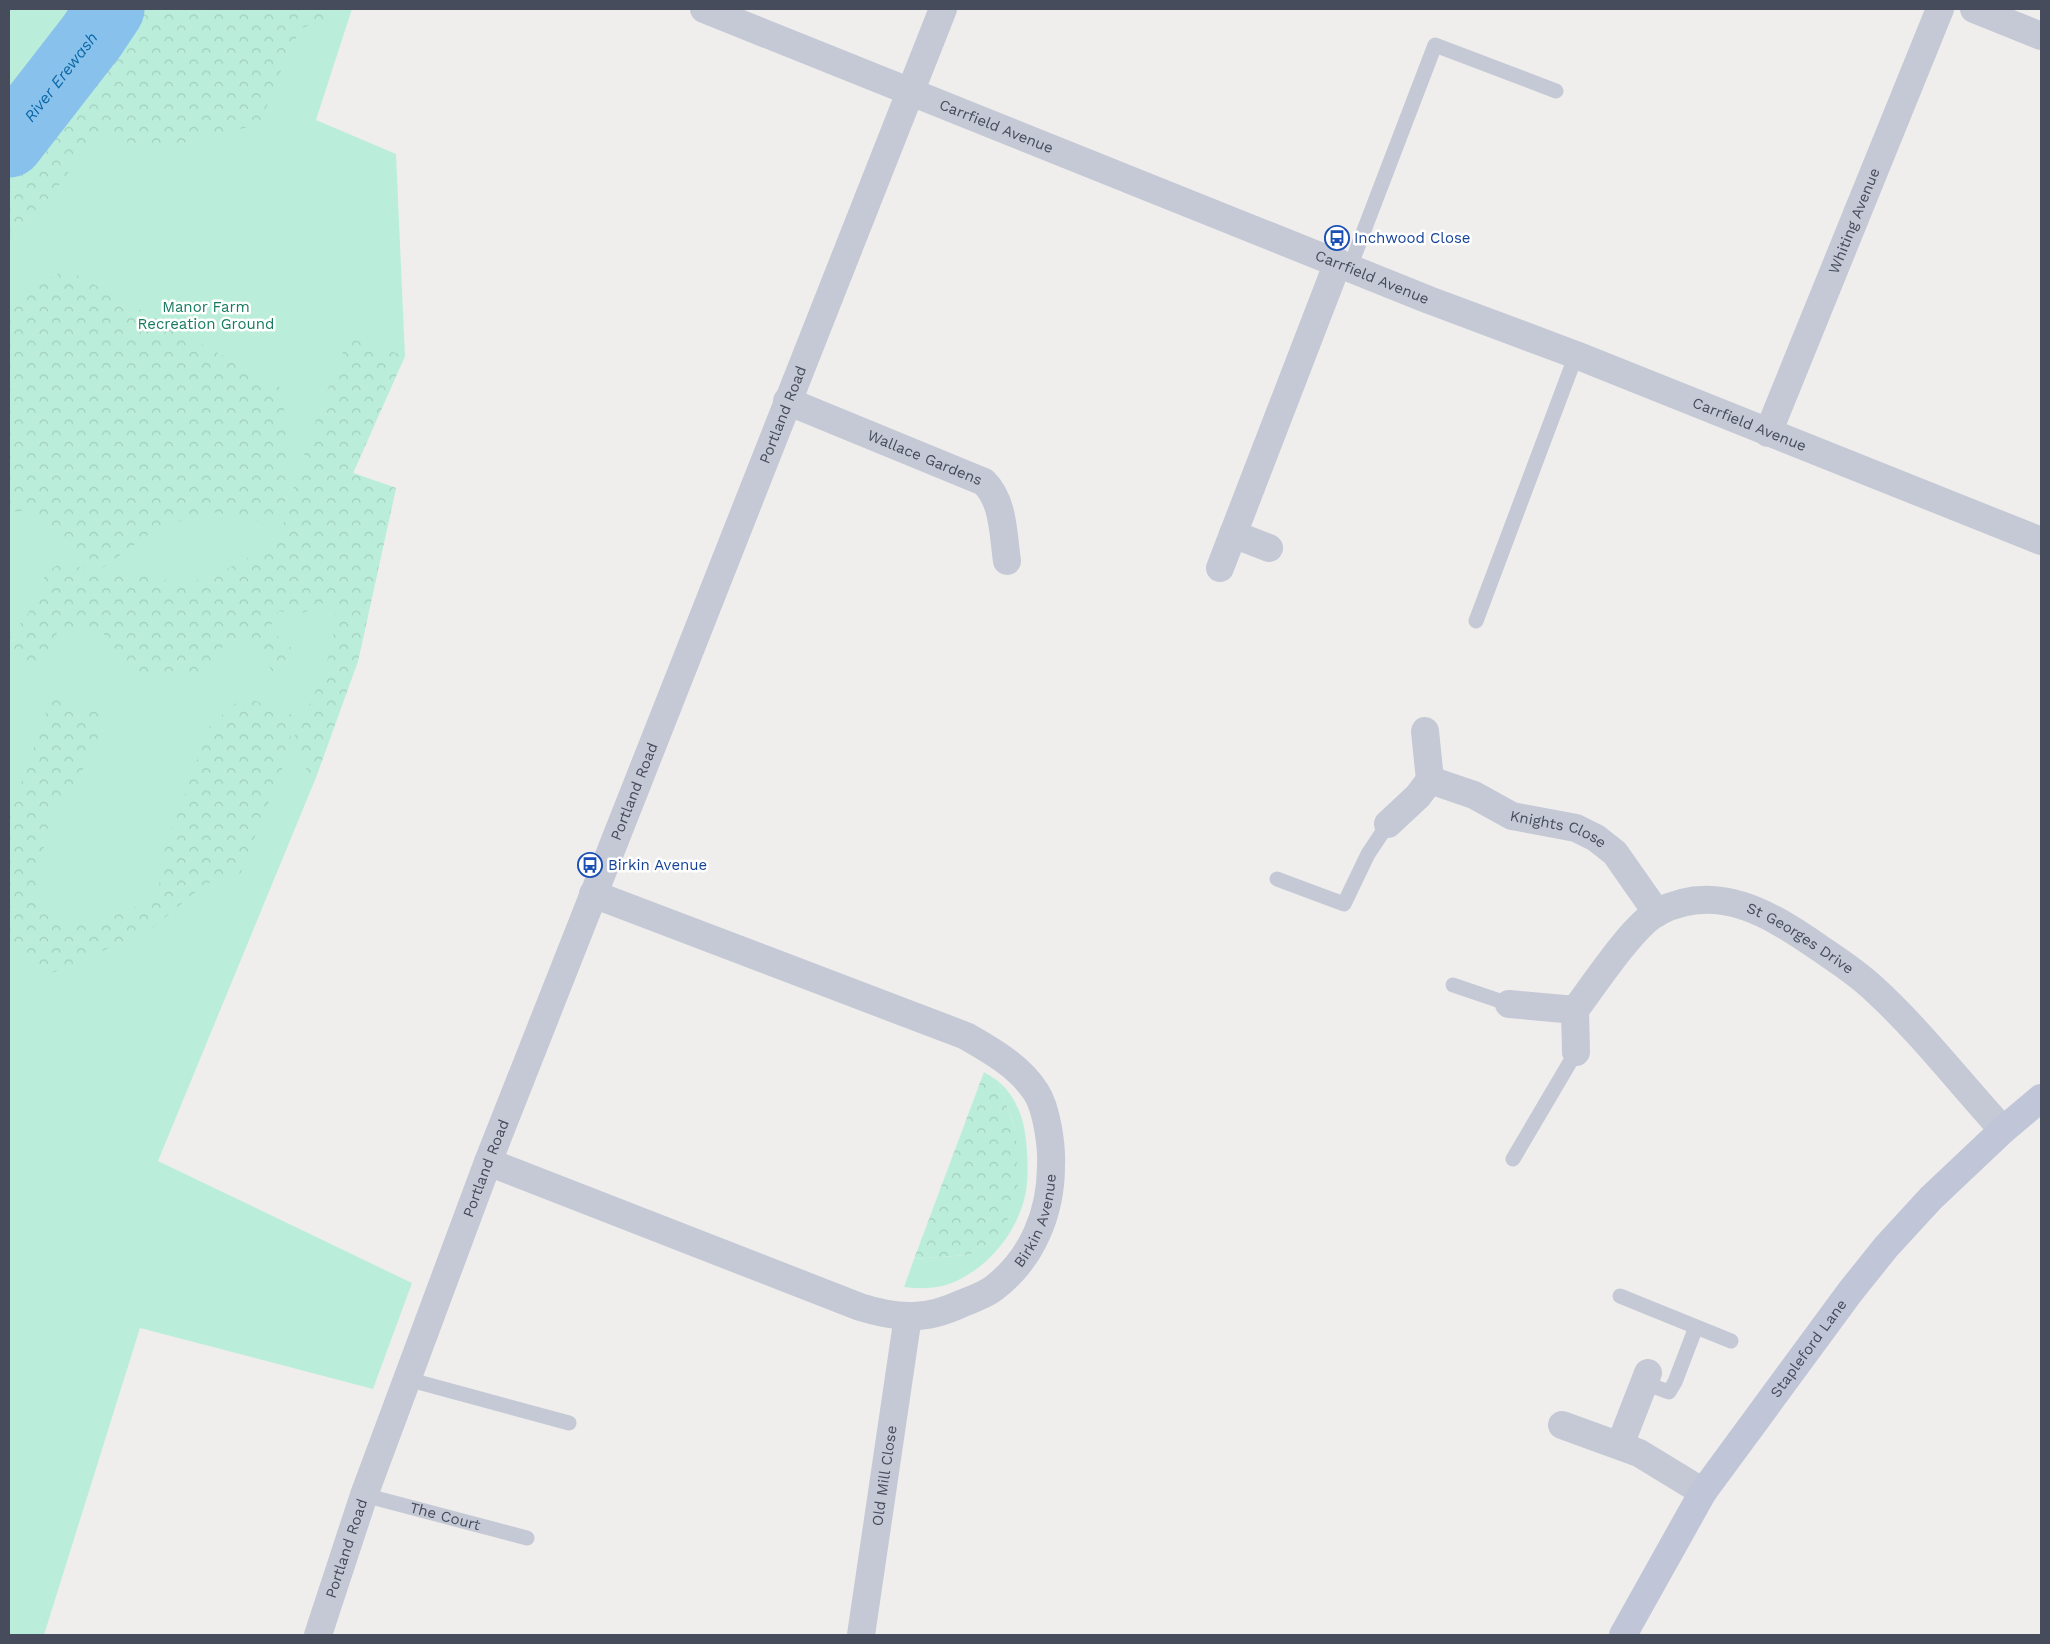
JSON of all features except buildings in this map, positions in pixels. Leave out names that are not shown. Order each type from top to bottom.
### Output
[{"type":"main road","name":"Stapleford Lane","points":[[1623,1635],[1703,1492],[1832,1316],[1886,1247],[1931,1198],[2003,1130],[2041,1098]]},
{"type":"street","name":"Carrfield Avenue","points":[[704,9],[1429,300],[1576,356],[2041,541]]},
{"type":"street","name":"Portland Road","points":[[318,1635],[364,1495],[488,1162],[943,9]]},
{"type":"street","name":"Whiting Avenue","points":[[1768,432],[1940,9]]},
{"type":"street","points":[[1974,9],[2041,36]]},
{"type":"street","points":[[1220,568],[1344,265]]},
{"type":"street","name":"Wallace Gardens","points":[[787,401],[984,482],[992,490],[998,503],[1007,561]]},
{"type":"street","points":[[1233,534],[1269,548]]},
{"type":"street","points":[[1388,824],[1418,796],[1430,780],[1425,730]]},
{"type":"street","name":"Knights Close","points":[[1430,780],[1474,795],[1512,816],[1576,828],[1596,838],[1615,853],[1656,913]]},
{"type":"street","name":"Birkin Avenue","points":[[488,1162],[860,1307],[884,1314],[928,1315],[948,1310],[994,1289],[1020,1263],[1033,1242],[1046,1213],[1051,1178],[1052,1148],[1037,1093],[998,1054],[966,1036],[594,894]]},
{"type":"street","name":"St Georges Drive","points":[[1575,1010],[1637,930],[1656,913],[1678,904],[1697,900],[1736,903],[1768,916],[1800,935],[1872,986],[2003,1130]]},
{"type":"street","points":[[1508,1004],[1575,1010],[1576,1052]]},
{"type":"street","name":"Old Mill Close","points":[[860,1635],[908,1316]]},
{"type":"street","points":[[1620,1445],[1646,1378]]},
{"type":"street","points":[[1562,1425],[1620,1445],[1661,1465],[1703,1492]]},
{"type":"lane","points":[[1344,265],[1435,45],[1556,91]]},
{"type":"lane","points":[[1476,621],[1576,356]]},
{"type":"lane","points":[[1277,878],[1344,904],[1368,854],[1388,824]]},
{"type":"lane","points":[[1452,985],[1508,1004]]},
{"type":"lane","points":[[1513,1159],[1576,1052]]},
{"type":"lane","points":[[1620,1296],[1731,1341]]},
{"type":"lane","points":[[1646,1378],[1669,1392],[1675,1382],[1696,1327]]},
{"type":"lane","points":[[407,1379],[569,1423]]},
{"type":"lane","name":"The Court","points":[[364,1495],[527,1538]]},
{"type":"green space","name":"Manor Farm Recreation Ground","points":[[9,9],[352,9],[316,120],[396,154],[405,356],[353,473],[396,488],[358,661],[315,780],[158,1161],[412,1283],[373,1389],[140,1328],[44,1635],[9,1635]]},
{"type":"green space","points":[[140,9],[339,9],[335,17],[302,28],[290,48],[260,124],[150,151],[99,132],[22,233],[9,236],[9,182],[99,67]]},
{"type":"green space","points":[[66,269],[283,389],[289,496],[270,523],[207,511],[152,532],[94,574],[115,572],[141,574],[179,584],[210,578],[279,541],[293,489],[310,438],[349,338],[405,356],[353,473],[396,488],[358,661],[315,780],[290,749],[239,877],[205,884],[150,930],[52,973],[9,945],[9,811],[13,806],[52,696],[98,713],[100,737],[72,790],[50,817],[35,890],[53,918],[86,926],[132,909],[158,892],[164,852],[209,727],[243,696],[292,715],[290,746],[323,674],[333,637],[335,617],[335,597],[299,615],[279,611],[271,625],[282,644],[295,649],[291,661],[273,672],[248,636],[226,644],[203,675],[188,672],[163,672],[142,685],[103,633],[57,633],[50,645],[49,656],[37,667],[9,656],[9,638],[29,612],[42,588],[45,573],[65,560],[91,573],[23,511],[9,512],[9,304]]},
{"type":"green space","points":[[984,1072],[998,1081],[1016,1131],[1018,1192],[1005,1226],[989,1245],[968,1255],[914,1259]]},
{"type":"green space","points":[[998,1081],[1016,1104],[1025,1132],[1028,1167],[1027,1186],[1016,1221],[1008,1235],[987,1260],[961,1279],[936,1287],[904,1287],[914,1259],[968,1255],[1016,1131]]},
{"type":"waterway","name":"River Erewash","points":[[9,143],[92,36],[110,9]]},
{"type":"place","name":"Inchwood Close","points":[[1337,238]]},
{"type":"place","name":"Birkin Avenue","points":[[590,865]]}]
